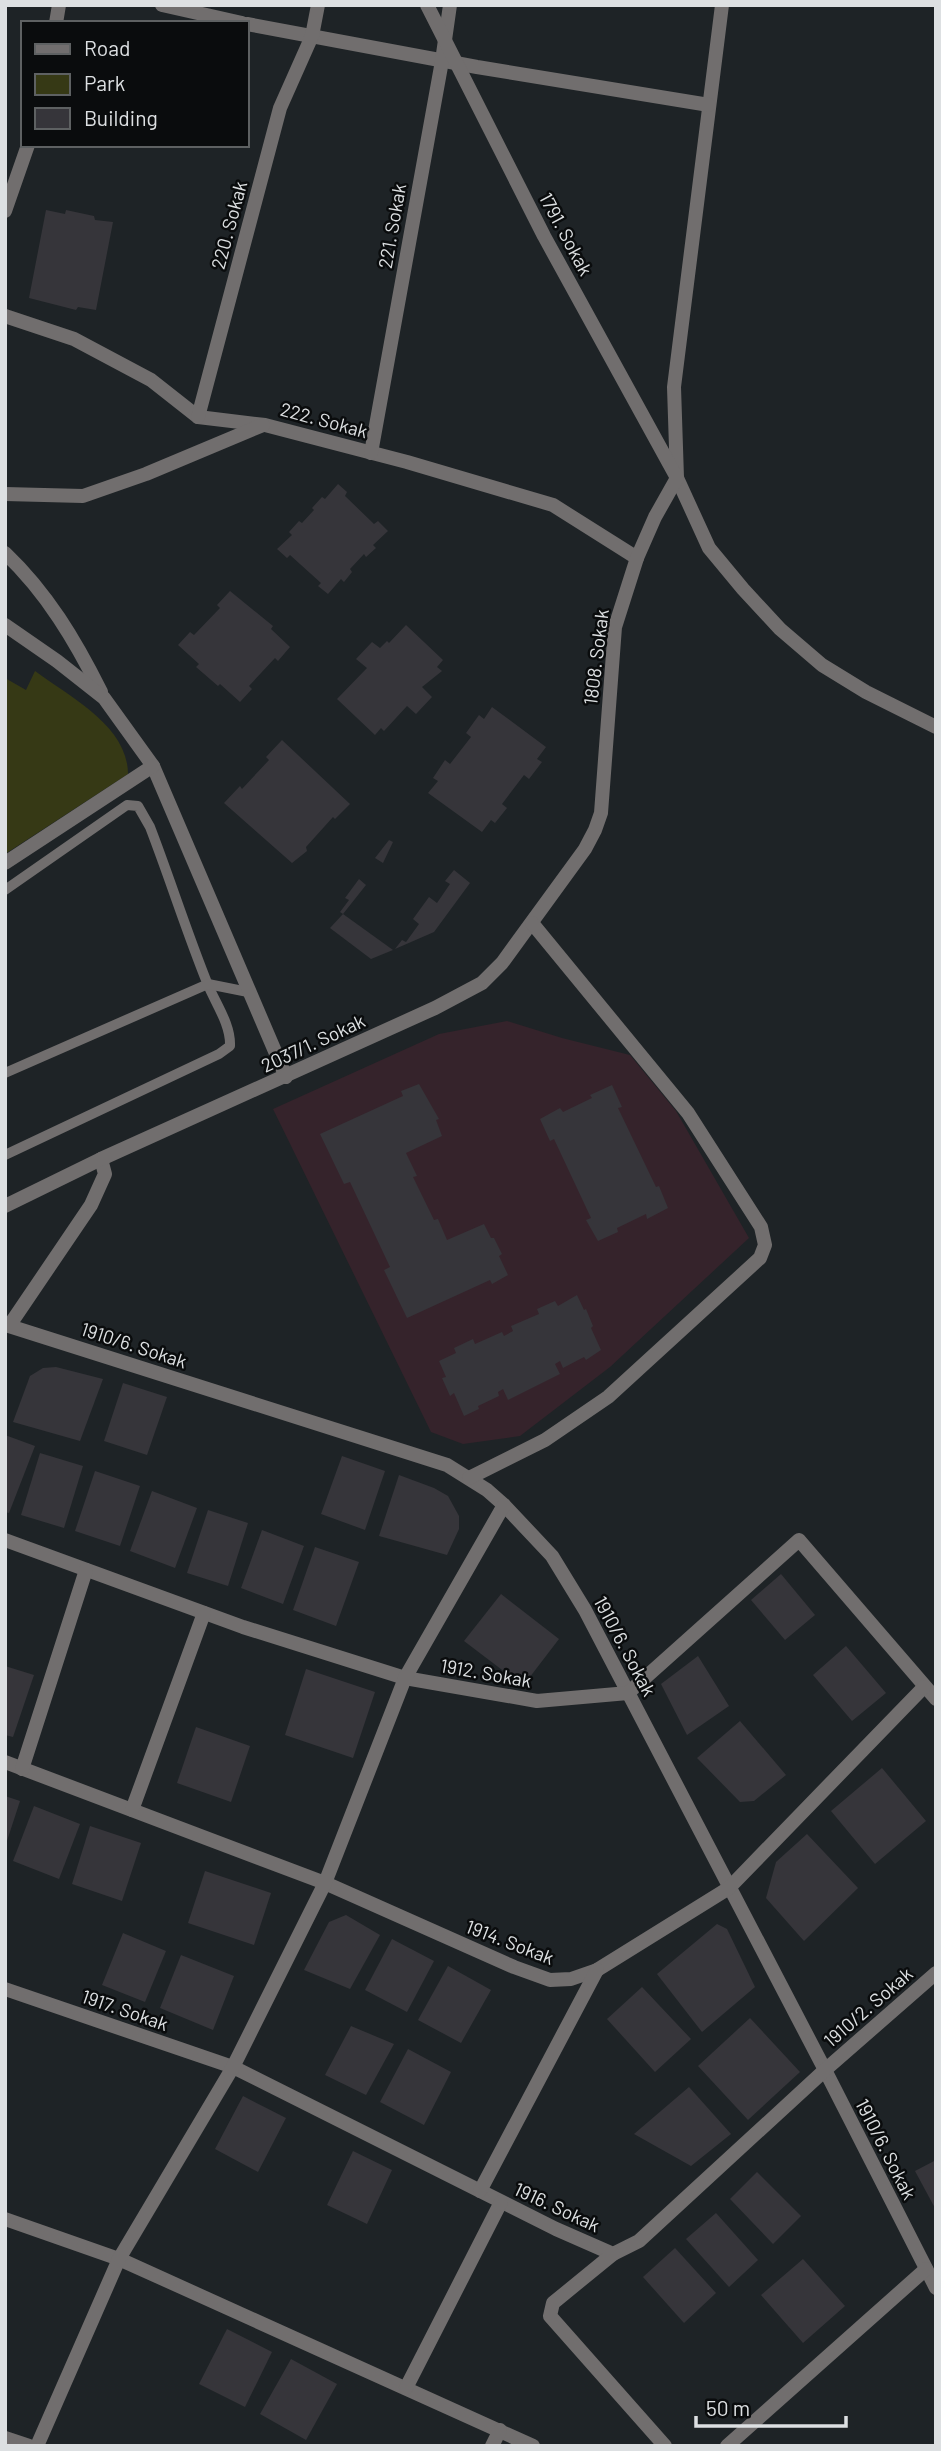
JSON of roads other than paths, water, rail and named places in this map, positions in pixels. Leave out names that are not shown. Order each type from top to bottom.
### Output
[{"type":"street","points":[[162,5],[237,21]]},
{"type":"street","name":"220. Sokak","points":[[198,416],[280,108],[312,36],[318,5]]},
{"type":"street","name":"1791. Sokak","points":[[426,5],[544,236],[677,478],[709,548],[780,629],[822,665],[866,692],[936,727]]},
{"type":"street","name":"221. Sokak","points":[[371,453],[450,5]]},
{"type":"street","name":"1791. Sokak","points":[[677,478],[674,387],[722,5]]},
{"type":"street","points":[[248,24],[457,64],[709,105]]},
{"type":"street","points":[[5,212],[28,147]]},
{"type":"street","name":"222. Sokak","points":[[5,316],[74,339],[151,380],[198,416],[265,425],[552,505],[637,558]]},
{"type":"street","points":[[5,494],[83,496],[146,474],[265,425]]},
{"type":"street","name":"1808. Sokak","points":[[585,849],[601,813],[615,627],[637,558],[654,517],[677,478]]},
{"type":"street","points":[[5,553],[42,591],[75,641],[104,698],[153,766],[286,1077]]},
{"type":"street","points":[[5,625],[104,698]]},
{"type":"street","points":[[5,863],[153,766]]},
{"type":"street","name":"2037/1. Sokak","points":[[5,1206],[101,1159],[435,1008],[482,983],[502,963],[585,849]]},
{"type":"street","points":[[469,1478],[545,1440],[608,1397],[760,1258],[765,1245],[761,1227],[688,1114],[532,923]]},
{"type":"street","points":[[6,1326],[91,1205],[105,1174],[101,1159]]},
{"type":"street","name":"1910/6. Sokak","points":[[6,1326],[447,1465],[504,1505],[552,1556],[585,1610],[936,2288]]},
{"type":"street","points":[[37,2446],[119,2259],[233,2067],[325,1884],[405,1678],[504,1505]]},
{"type":"street","name":"1912. Sokak","points":[[5,1540],[204,1613],[405,1678],[537,1701],[628,1693]]},
{"type":"street","points":[[628,1693],[799,1540],[936,1699]]},
{"type":"street","points":[[22,1769],[86,1570]]},
{"type":"street","points":[[132,1810],[204,1613]]},
{"type":"street","name":"1914. Sokak","points":[[5,1762],[325,1884],[502,1962],[550,1980],[571,1979],[597,1970],[729,1888],[924,1687]]},
{"type":"street","points":[[480,2191],[597,1970]]},
{"type":"street","name":"1910/2. Sokak","points":[[825,2070],[936,1973]]},
{"type":"street","name":"1917. Sokak","points":[[5,1989],[233,2067]]},
{"type":"street","name":"1916. Sokak","points":[[233,2067],[501,2202],[613,2254],[639,2241],[825,2070]]},
{"type":"street","points":[[406,2388],[501,2202]]},
{"type":"street","points":[[5,2219],[119,2259],[533,2446]]},
{"type":"street","points":[[613,2254],[553,2303],[550,2316],[665,2446]]},
{"type":"street","points":[[727,2446],[926,2269]]},
{"type":"street","points":[[492,2446],[500,2430]]},
{"type":"street","points":[[5,2438],[29,2446]]},
{"type":"lane","points":[[5,890],[127,805],[138,806],[150,827],[208,984],[229,1032],[230,1042],[227,1049],[5,1155]]},
{"type":"lane","points":[[5,1073],[208,984],[248,992]]}]
